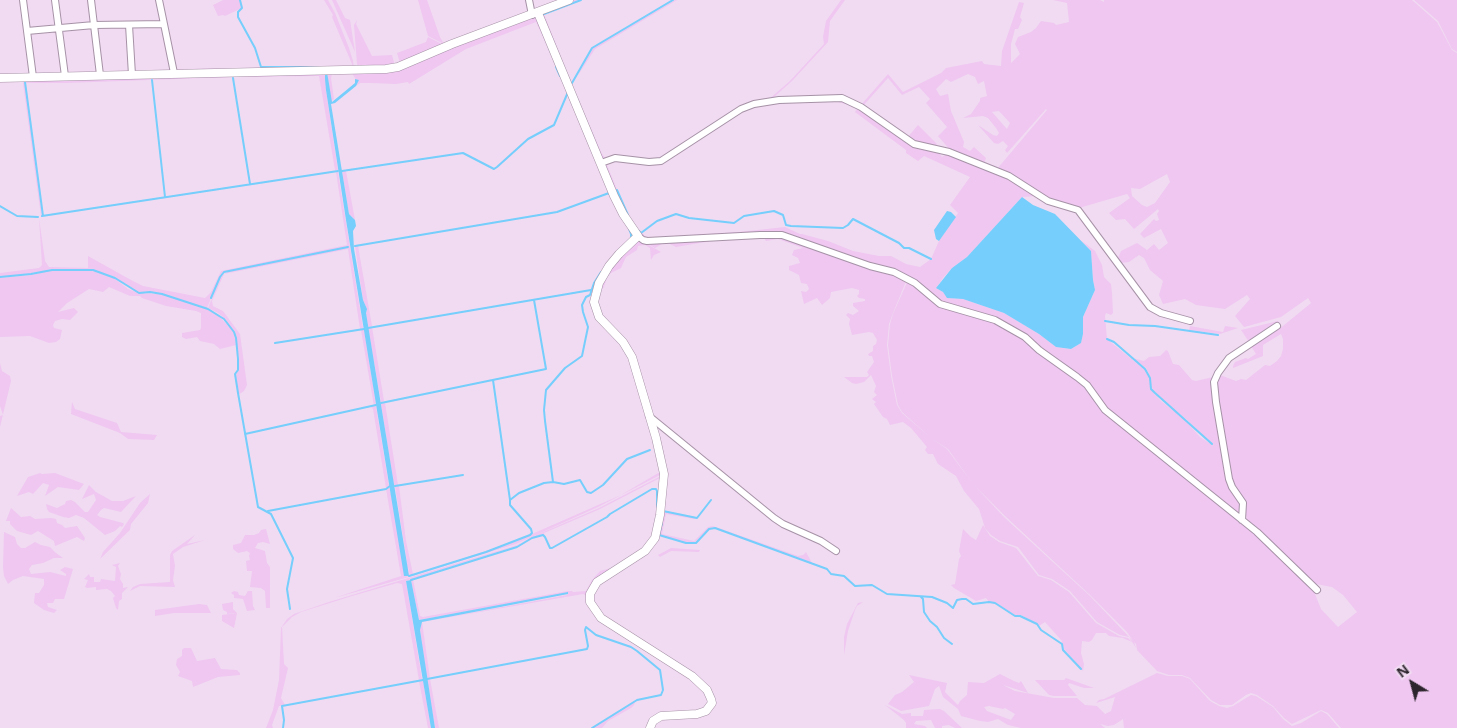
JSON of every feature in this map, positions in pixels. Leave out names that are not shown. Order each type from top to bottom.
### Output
[{"type":"street","points":[[22,0],[33,77]]},
{"type":"street","points":[[55,0],[65,76]]},
{"type":"street","points":[[91,0],[100,75]]},
{"type":"street","points":[[159,0],[174,73]]},
{"type":"street","points":[[529,0],[620,208],[638,236],[643,240],[778,234],[870,266],[894,272],[915,283],[940,304],[988,317],[1026,337],[1039,350],[1078,377],[1087,385],[1104,410],[1264,538],[1318,590]]},
{"type":"street","points":[[0,78],[398,67],[452,44],[569,0]]},
{"type":"street","points":[[27,30],[94,25],[164,24]]},
{"type":"street","points":[[130,25],[132,74]]},
{"type":"street","points":[[601,163],[615,158],[649,162],[662,161],[741,109],[754,104],[779,100],[826,98],[849,100],[914,144],[949,152],[1009,176],[1048,201],[1078,210],[1150,307],[1161,313],[1190,321]]},
{"type":"street","points":[[638,236],[619,254],[610,266],[599,283],[594,302],[599,317],[623,342],[629,352],[649,416],[664,474],[661,509],[657,534],[653,542],[645,551],[597,582],[590,594],[590,602],[601,618],[692,676],[707,690],[712,703],[702,713],[658,717],[653,721],[650,728]]},
{"type":"street","points":[[1242,520],[1244,503],[1230,483],[1214,382],[1229,358],[1277,326]]},
{"type":"street","points":[[649,416],[778,521],[805,532],[836,551]]},
{"type":"shaded area","points":[[223,0],[239,0],[242,8],[225,16],[218,16],[213,5]]},
{"type":"shaded area","points":[[324,0],[328,0],[335,13],[349,48],[354,69],[174,71],[176,69],[351,67],[352,64],[332,17],[333,15]]},
{"type":"shaded area","points":[[332,0],[336,0],[345,18],[350,20],[355,52]]},
{"type":"shaded area","points":[[418,0],[427,0],[444,44],[428,36]]},
{"type":"shaded area","points":[[572,0],[578,0],[544,14],[571,83],[602,154],[606,159],[603,160],[541,17],[543,12]]},
{"type":"shaded area","points":[[677,0],[595,49],[575,80],[593,48]]},
{"type":"shaded area","points":[[841,0],[845,0],[830,21],[828,42],[792,81],[768,100],[790,81],[824,44],[823,37],[826,21]]},
{"type":"shaded area","points":[[1053,0],[1100,0],[1104,2],[1104,0],[1412,0],[1437,22],[1452,50],[1457,53],[1457,728],[1341,728],[1328,713],[1321,710],[1292,724],[1273,706],[1257,695],[1251,693],[1232,705],[1220,705],[1211,700],[1190,678],[1157,671],[1137,650],[1136,644],[1134,642],[1136,648],[1129,637],[1120,635],[1097,622],[1070,591],[1052,579],[1039,575],[1018,547],[1000,541],[991,535],[985,528],[979,509],[964,491],[956,476],[938,464],[933,454],[928,454],[925,450],[927,447],[911,428],[903,422],[890,425],[887,419],[883,417],[874,404],[876,402],[872,399],[877,395],[874,392],[876,386],[871,375],[864,382],[856,384],[844,377],[867,377],[869,375],[867,372],[874,362],[872,356],[868,354],[873,351],[873,346],[877,340],[873,333],[852,335],[849,324],[850,319],[846,315],[848,313],[853,315],[859,311],[853,306],[853,303],[865,301],[865,299],[857,296],[859,290],[852,288],[831,292],[830,298],[822,305],[817,298],[804,304],[801,291],[806,292],[809,289],[807,284],[801,283],[799,275],[789,270],[789,266],[800,263],[798,258],[792,255],[794,250],[803,248],[778,239],[766,241],[764,238],[717,240],[676,247],[670,244],[662,244],[655,248],[648,244],[779,236],[907,279],[893,313],[889,324],[887,345],[891,376],[897,405],[902,413],[931,438],[902,412],[898,405],[892,376],[888,345],[890,324],[908,280],[934,301],[988,318],[1018,334],[1077,377],[1100,405],[1241,521],[1313,589],[1321,609],[1338,627],[1357,612],[1343,595],[1332,587],[1316,584],[1247,521],[1245,506],[1232,483],[1216,383],[1220,375],[1236,381],[1246,380],[1265,365],[1270,366],[1277,361],[1283,349],[1281,334],[1263,345],[1263,356],[1233,368],[1235,362],[1248,359],[1256,354],[1251,346],[1283,326],[1311,303],[1308,298],[1281,317],[1244,327],[1235,316],[1250,299],[1247,295],[1225,309],[1196,305],[1185,299],[1163,304],[1159,295],[1163,281],[1150,270],[1144,258],[1139,255],[1129,262],[1121,263],[1118,258],[1121,251],[1137,243],[1147,250],[1154,244],[1159,250],[1168,243],[1161,229],[1144,238],[1140,234],[1154,219],[1156,221],[1159,220],[1158,209],[1134,229],[1125,219],[1116,220],[1109,213],[1130,198],[1127,194],[1079,208],[1049,199],[997,169],[1047,110],[1007,153],[1005,150],[1008,146],[1003,141],[998,144],[994,143],[978,125],[997,136],[999,133],[988,118],[983,116],[963,118],[971,114],[980,98],[987,96],[984,81],[978,84],[975,77],[968,74],[951,82],[946,79],[936,89],[940,96],[948,94],[951,111],[964,142],[963,147],[970,151],[974,147],[986,158],[984,164],[951,151],[938,136],[947,127],[926,103],[930,99],[919,87],[902,95],[888,78],[863,106],[861,105],[888,74],[903,92],[941,73],[946,68],[982,61],[984,64],[1001,66],[1002,51],[1019,2],[1024,3],[1020,17],[1022,20],[1018,29],[1015,29],[1011,44],[1011,63],[1020,54],[1015,44],[1018,37],[1031,32],[1041,21],[1056,25],[1069,22],[1067,3]],"holes":[[[999,111],[1010,123],[1007,129],[992,112]],[[1167,174],[1170,182],[1155,203],[1147,207],[1132,196],[1131,188],[1140,189]],[[931,438],[948,449],[973,484],[947,449]],[[973,484],[1091,596],[1127,632],[1133,641],[1090,596],[1004,517]]]},
{"type":"shaded area","points":[[1414,0],[1457,0],[1457,52],[1452,49],[1438,21]]},
{"type":"shaded area","points":[[534,15],[540,21],[570,89],[597,156],[595,161],[569,92],[536,22],[466,49],[409,84],[408,82],[396,84],[360,83],[356,86],[359,80],[356,80],[352,73],[332,74],[334,99],[331,102],[326,72],[326,90],[338,170],[335,170],[319,76],[66,83],[26,83],[25,81],[41,216],[24,79],[386,70],[401,67],[460,42]]},
{"type":"shaded area","points":[[357,20],[356,24],[372,56],[392,55],[395,66],[359,67],[357,64],[354,25]]},
{"type":"shaded area","points":[[428,37],[444,45],[400,63],[397,53],[426,42]]},
{"type":"shaded area","points":[[835,99],[853,103],[915,146],[938,152],[942,157],[948,153],[1006,176],[1037,196],[1022,197],[967,257],[952,268],[936,288],[948,298],[963,299],[1004,313],[1039,334],[1056,347],[1071,349],[1081,343],[1083,317],[1095,290],[1091,251],[1082,241],[1095,251],[1102,265],[1104,277],[1111,284],[1113,313],[1111,315],[1106,313],[1105,316],[1107,339],[1145,370],[1150,379],[1151,390],[1161,401],[1182,417],[1200,437],[1214,446],[1186,419],[1161,399],[1151,387],[1151,378],[1146,368],[1132,358],[1144,361],[1149,357],[1160,356],[1166,350],[1173,364],[1179,365],[1192,380],[1196,381],[1213,377],[1214,399],[1226,477],[1232,490],[1241,501],[1242,507],[1240,511],[1236,513],[1129,428],[1104,406],[1083,379],[1022,333],[988,315],[941,302],[914,281],[894,270],[866,263],[780,233],[643,239],[638,235],[624,214],[604,165],[607,162],[616,159],[650,163],[663,161],[653,164],[618,160],[607,165],[629,219],[646,238],[785,227],[800,234],[828,241],[853,251],[879,256],[891,256],[906,264],[920,267],[931,259],[939,241],[958,213],[950,205],[970,177],[924,156],[918,161],[855,112],[857,109],[853,106],[834,101],[766,103]]},
{"type":"shaded area","points":[[918,125],[937,144],[933,148],[907,138]]},
{"type":"shaded area","points":[[342,171],[346,171],[355,220],[349,214]]},
{"type":"shaded area","points":[[336,172],[338,172],[363,328],[360,329],[348,249],[224,274],[212,301],[213,306],[223,311],[240,334],[247,385],[244,391],[238,395],[236,374],[239,370],[239,359],[234,332],[236,345],[220,349],[214,344],[200,341],[197,337],[186,339],[182,337],[182,333],[200,330],[201,313],[166,306],[140,296],[130,296],[109,287],[103,292],[89,289],[67,303],[58,312],[74,308],[78,312],[70,320],[62,319],[55,321],[54,328],[62,330],[60,339],[56,342],[49,343],[30,336],[0,337],[0,278],[31,275],[52,270],[93,271],[114,278],[128,289],[136,292],[115,277],[93,270],[52,269],[31,274],[0,277],[0,273],[39,268],[42,265],[39,218],[45,261],[49,267],[88,268],[88,256],[143,286],[205,298],[211,292],[221,271],[347,245]],"holes":[[[348,247],[229,271],[222,275],[208,308],[224,318],[234,332],[217,314],[162,294],[207,308],[220,277],[224,272]]]},
{"type":"shaded area","points":[[638,239],[647,242],[647,244],[661,252],[654,255],[651,260],[650,248],[645,245],[638,246],[637,250],[626,257],[621,268],[607,277],[596,302],[599,310],[630,347],[642,380],[640,382],[629,349],[599,316],[595,302],[598,289],[611,266]]},
{"type":"shaded area","points":[[355,246],[358,246],[372,326],[368,327],[367,309],[363,300]]},
{"type":"shaded area","points":[[1278,321],[1279,323],[1249,342],[1241,330]]},
{"type":"shaded area","points":[[1190,326],[1223,332],[1225,326],[1238,328],[1220,334],[1189,330]]},
{"type":"shaded area","points":[[372,327],[384,401],[381,402],[368,328]]},
{"type":"shaded area","points":[[364,329],[376,405],[374,406],[361,330]]},
{"type":"shaded area","points":[[0,363],[2,371],[10,376],[11,381],[3,415],[0,406]]},
{"type":"shaded area","points":[[72,402],[75,409],[117,423],[121,432],[157,435],[154,440],[128,439],[120,433],[71,414]]},
{"type":"shaded area","points":[[385,403],[398,485],[394,486],[381,404]]},
{"type":"shaded area","points":[[376,406],[389,486],[386,488],[373,409],[371,407]]},
{"type":"shaded area","points":[[3,415],[0,427],[0,416]]},
{"type":"shaded area","points":[[660,472],[660,475],[598,507],[516,544],[409,577],[334,598],[401,576],[386,489],[389,486],[410,576],[516,541],[621,495]]},
{"type":"shaded area","points":[[40,473],[55,473],[84,484],[79,490],[58,487],[45,496],[49,485],[43,483],[33,494],[29,492],[17,496],[28,477]]},
{"type":"shaded area","points":[[659,477],[662,478],[661,491],[658,522],[654,538],[644,550],[596,581],[589,594],[589,602],[600,619],[676,667],[699,683],[710,699],[710,703],[705,710],[697,713],[661,714],[655,717],[650,723],[649,728],[646,728],[653,716],[659,713],[701,711],[708,705],[707,696],[698,685],[682,672],[678,672],[676,668],[603,623],[591,610],[587,596],[583,594],[422,622],[567,595],[568,593],[419,620],[411,580],[413,579],[420,616],[423,617],[568,591],[586,591],[600,571],[615,567],[635,555],[650,542],[655,530],[658,514],[657,499],[660,480],[658,479],[600,509],[544,533],[545,536],[532,538],[517,546],[406,581],[422,679],[419,680],[402,584],[397,583],[352,596],[301,612],[292,617],[282,627],[284,664],[288,668],[281,698],[285,705],[279,706],[272,725],[273,728],[266,728],[273,710],[279,680],[281,628],[287,619],[294,614],[329,602],[517,545],[534,536],[599,508]]},
{"type":"shaded area","points":[[89,485],[96,492],[112,501],[123,501],[136,496],[121,512],[104,508],[97,515],[123,523],[122,527],[120,526],[115,531],[105,535],[84,518],[76,515],[69,518],[63,517],[49,512],[47,509],[46,504],[57,508],[65,504],[66,501],[71,500],[85,512],[88,512],[96,500],[94,494],[82,499]]},
{"type":"shaded area","points":[[399,486],[406,541],[413,574],[409,575],[395,487]]},
{"type":"shaded area","points":[[150,494],[148,503],[131,524],[130,530],[100,559],[103,552],[120,533],[140,503]]},
{"type":"shaded area","points":[[11,508],[21,517],[30,516],[35,519],[56,519],[57,523],[65,528],[77,526],[85,538],[84,541],[77,537],[55,546],[54,541],[38,531],[31,535],[17,531],[10,524],[10,521],[6,521]]},
{"type":"shaded area","points":[[663,511],[697,518],[666,514],[662,534],[694,541],[708,527],[713,526],[798,556],[806,552],[812,563],[713,527],[708,529],[695,542],[686,543],[660,535]]},
{"type":"shaded area","points":[[983,525],[990,536],[999,542],[1016,548],[1038,576],[1051,580],[1069,592],[1096,623],[1119,636],[1128,638],[1132,642],[1123,638],[1109,636],[1106,633],[1096,633],[1089,642],[1082,641],[1083,671],[1064,649],[1062,641],[1045,622],[1039,626],[1021,615],[1015,615],[989,602],[986,598],[976,601],[954,588],[951,585],[955,584],[961,556],[959,551],[963,529],[976,540]]},
{"type":"shaded area","points":[[266,529],[270,544],[258,543],[255,548],[265,551],[267,563],[270,567],[270,608],[266,608],[265,591],[261,588],[250,587],[252,571],[247,571],[246,561],[250,560],[250,553],[247,551],[238,553],[233,549],[233,545],[241,543],[245,535],[254,535]]},
{"type":"shaded area","points":[[4,532],[15,537],[17,544],[21,548],[25,548],[35,542],[50,547],[63,558],[54,558],[32,565],[29,569],[31,574],[50,572],[66,576],[60,570],[65,567],[73,569],[64,599],[55,599],[53,603],[47,603],[48,607],[57,610],[54,613],[44,610],[34,603],[35,593],[39,593],[44,585],[44,579],[23,576],[8,584],[4,576],[3,567]]},
{"type":"shaded area","points":[[195,535],[187,544],[205,540],[183,547],[173,554],[175,566],[173,580],[175,587],[140,586],[130,591],[133,587],[140,584],[170,582],[170,555],[172,551]]},
{"type":"shaded area","points":[[671,548],[700,550],[699,552],[671,551],[660,557],[658,555]]},
{"type":"shaded area","points":[[120,563],[118,566],[123,588],[128,587],[122,593],[118,610],[113,598],[115,596],[111,591],[107,589],[96,590],[96,587],[87,588],[85,587],[88,580],[84,579],[89,574],[90,577],[94,577],[94,582],[100,582],[101,579],[115,581],[116,567],[112,565]]},
{"type":"shaded area","points":[[234,591],[238,592],[239,595],[245,596],[248,591],[252,591],[255,610],[247,611],[243,599],[234,598],[234,595],[231,593]]},
{"type":"shaded area","points":[[233,602],[233,609],[237,613],[227,614],[223,610],[222,604]]},
{"type":"shaded area","points":[[863,602],[855,610],[848,631],[844,655],[844,637],[847,624],[858,603]]},
{"type":"shaded area","points":[[199,604],[207,605],[211,613],[174,613],[155,616],[155,610]]},
{"type":"shaded area","points":[[237,613],[234,628],[222,621],[222,615]]},
{"type":"shaded area","points":[[422,622],[430,678],[427,679],[420,630]]},
{"type":"shaded area","points":[[184,648],[191,648],[197,661],[215,658],[221,669],[237,670],[240,675],[218,677],[193,687],[192,681],[178,676],[180,672],[176,665],[177,659],[182,656]]},
{"type":"shaded area","points":[[1157,673],[1168,676],[1182,676],[1190,679],[1210,701],[1219,706],[1227,708],[1233,706],[1251,695],[1256,696],[1273,707],[1292,726],[1321,711],[1327,714],[1339,728],[1124,728],[1123,719],[1114,725],[1100,724],[1105,728],[1021,728],[1008,725],[998,719],[988,722],[961,716],[958,709],[943,697],[939,686],[935,689],[929,706],[901,711],[888,704],[895,695],[914,682],[909,675],[947,683],[945,692],[958,705],[967,695],[968,682],[984,683],[1000,674],[1019,683],[1021,681],[1028,693],[1003,685],[1015,691],[1054,698],[1077,698],[1085,705],[1097,706],[1105,714],[1111,711],[1115,697],[1096,703]],"holes":[[[989,706],[1005,708],[1015,714],[1011,720],[987,711],[984,707]]]},
{"type":"shaded area","points":[[1066,678],[1094,688],[1084,688],[1069,683],[1068,685],[1077,696],[1054,696],[1049,695],[1035,680],[1064,680]]},
{"type":"shaded area","points":[[427,679],[430,679],[439,728],[435,728]]},
{"type":"shaded area","points":[[423,680],[431,728],[428,728],[419,681]]},
{"type":"shaded area","points":[[635,701],[631,708],[608,721],[602,728],[593,728]]},
{"type":"shaded area","points":[[885,705],[902,714],[911,713],[911,716],[923,716],[924,710],[940,709],[962,728],[955,728],[949,725],[935,728],[931,720],[916,721],[914,724],[927,728],[906,728],[904,720]]},
{"type":"water","points":[[327,72],[332,102],[355,83],[355,79],[359,80],[356,86],[335,103],[331,104],[349,214],[355,220],[356,226],[353,231],[354,249],[363,300],[367,309],[366,313],[409,576],[404,576],[346,220],[326,90],[325,73]]},
{"type":"water","points":[[1022,197],[1033,205],[1055,214],[1091,251],[1095,290],[1083,317],[1081,343],[1071,349],[1056,347],[1039,334],[1004,313],[963,299],[947,298],[943,292],[936,288],[952,268],[967,257]]},
{"type":"water","points":[[947,211],[956,217],[939,241],[936,239],[934,230]]},
{"type":"water","points":[[411,580],[419,620],[568,592],[568,594],[422,622],[420,630],[435,728],[431,728],[406,581]]},
{"type":"waterway","points":[[240,0],[242,8],[238,12],[238,17],[255,48],[261,67],[322,67]]},
{"type":"waterway","points":[[544,14],[581,0]]},
{"type":"waterway","points":[[572,83],[592,48],[673,0]]},
{"type":"waterway","points":[[556,67],[560,76]]},
{"type":"waterway","points":[[233,78],[250,184]]},
{"type":"waterway","points":[[152,80],[165,197]]},
{"type":"waterway","points":[[25,82],[43,216]]},
{"type":"waterway","points":[[342,171],[463,153],[494,169],[528,139],[554,125],[568,92]]},
{"type":"waterway","points":[[42,216],[338,171]]},
{"type":"waterway","points":[[617,190],[628,215]]},
{"type":"waterway","points":[[355,246],[557,212],[609,193],[610,195]]},
{"type":"waterway","points":[[0,206],[17,216],[38,217]]},
{"type":"waterway","points":[[639,231],[641,233],[657,221],[676,214],[689,218],[734,223],[744,216],[774,211],[783,215],[786,225],[791,226],[843,228],[853,219],[899,243],[904,248],[909,248],[931,259]]},
{"type":"waterway","points":[[629,229],[631,239]]},
{"type":"waterway","points":[[211,298],[224,272],[348,247]]},
{"type":"waterway","points":[[0,277],[52,270],[93,270],[115,278],[139,293],[162,294],[208,309],[224,319],[234,332],[236,338],[238,370],[235,374],[258,507],[271,514],[293,558],[287,589],[290,609]]},
{"type":"waterway","points":[[553,482],[544,410],[546,390],[565,368],[582,356],[588,327],[582,305],[586,297],[590,295],[594,283],[601,272]]},
{"type":"waterway","points":[[368,328],[591,290]]},
{"type":"waterway","points":[[381,403],[546,369],[534,300]]},
{"type":"waterway","points":[[1105,321],[1218,335]]},
{"type":"waterway","points":[[275,343],[364,329]]},
{"type":"waterway","points":[[1107,339],[1114,342],[1145,369],[1150,378],[1151,389],[1212,444]]},
{"type":"waterway","points":[[493,380],[510,500]]},
{"type":"waterway","points":[[245,434],[376,405]]},
{"type":"waterway","points":[[409,576],[486,552],[530,535],[532,533],[531,529],[510,505],[510,500],[519,493],[544,483],[564,484],[580,480],[587,492],[591,493],[603,485],[627,459],[650,450]]},
{"type":"waterway","points":[[395,486],[463,475]]},
{"type":"waterway","points":[[268,511],[386,489],[390,486]]},
{"type":"waterway","points":[[411,580],[517,547],[532,538],[543,535],[550,548],[552,548],[652,489],[657,491],[657,507]]},
{"type":"waterway","points":[[663,511],[697,518],[711,500]]},
{"type":"waterway","points":[[662,523],[659,535],[686,543],[696,543],[709,529],[715,528],[827,569],[831,574],[844,576],[855,586],[872,585],[887,594],[932,597],[947,603],[953,608],[957,600],[962,599],[966,599],[973,604],[995,603],[1015,616],[1020,616],[1037,624],[1041,630],[1062,644],[1063,650],[1081,669]]},
{"type":"waterway","points":[[921,597],[923,599],[924,612],[944,638],[952,644]]},
{"type":"waterway","points":[[427,679],[587,649],[586,627],[596,635],[631,647],[637,651],[660,670],[663,690],[661,695],[637,700],[592,728]]},
{"type":"waterway","points":[[283,728],[282,706],[423,680]]}]
